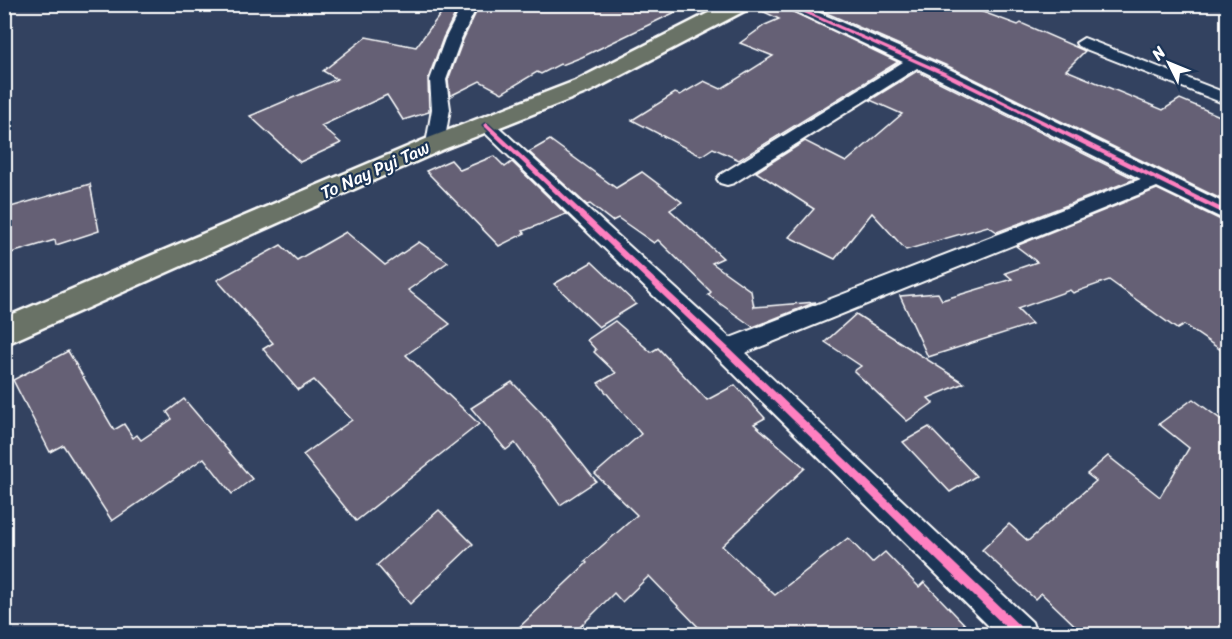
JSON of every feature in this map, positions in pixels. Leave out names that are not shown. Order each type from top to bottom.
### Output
[{"type":"main road","name":"To Nay Pyi Taw","points":[[4,332],[435,144],[583,86],[743,4]]},
{"type":"street","points":[[435,144],[441,109],[438,80],[453,39],[471,4]]},
{"type":"street","points":[[786,4],[916,61],[1227,214]]},
{"type":"street","points":[[1084,43],[1227,100]]},
{"type":"street","points":[[727,179],[916,61]]},
{"type":"street","points":[[486,124],[726,350],[1020,634]]},
{"type":"street","points":[[726,350],[1159,179]]},
{"type":"building","points":[[448,4],[460,4],[443,38],[428,79],[429,112],[403,120],[387,95],[321,126],[341,143],[300,162],[250,116],[337,79],[323,71],[366,37],[416,47]]},
{"type":"building","points":[[480,4],[692,4],[582,57],[560,64],[541,74],[537,72],[502,93],[480,81],[450,96],[448,80]]},
{"type":"building","points":[[755,4],[777,4],[898,62],[739,160],[713,148],[701,156],[632,120],[675,93],[680,95],[704,81],[721,89],[773,56],[740,43],[765,25],[779,19],[754,7]]},
{"type":"building","points":[[806,4],[961,4],[1018,25],[1021,23],[1085,51],[1066,70],[1163,110],[1180,99],[1227,119],[1227,202],[952,68]]},
{"type":"building","points":[[917,71],[1135,179],[997,232],[988,226],[906,250],[872,213],[835,259],[789,237],[814,209],[756,172],[805,141],[846,162],[902,114],[870,100]]},
{"type":"building","points":[[550,140],[616,188],[642,172],[682,202],[670,210],[723,258],[712,263],[751,291],[754,307],[816,302],[753,327],[708,295],[711,292],[658,240],[654,243],[618,218],[612,221],[590,204],[587,205],[529,152]]},
{"type":"building","points":[[494,156],[505,167],[512,162],[566,214],[523,231],[525,233],[499,246],[426,171],[451,160],[460,170]]},
{"type":"building","points":[[90,184],[99,231],[56,245],[55,240],[8,254],[7,208]]},
{"type":"building","points":[[1157,189],[1227,223],[1227,354],[1184,325],[1177,329],[1109,280],[1073,293],[1070,290],[1017,309],[1032,324],[928,357],[900,296],[938,293],[942,300],[1012,279],[1005,273],[1037,262],[1016,246]]},
{"type":"building","points":[[346,232],[385,265],[419,242],[448,262],[408,290],[450,324],[406,355],[479,424],[356,521],[303,455],[352,420],[314,380],[298,390],[263,349],[273,343],[217,280],[281,245],[297,260]]},
{"type":"building","points":[[592,262],[636,304],[599,327],[554,284]]},
{"type":"building","points":[[856,314],[964,383],[928,398],[933,403],[907,421],[854,371],[861,366],[825,342]]},
{"type":"building","points":[[615,321],[651,352],[658,348],[707,400],[735,385],[765,418],[754,424],[805,468],[722,546],[775,595],[848,538],[872,563],[885,552],[919,587],[924,582],[974,634],[705,634],[649,576],[622,602],[614,593],[573,634],[512,634],[587,563],[585,561],[637,515],[595,474],[641,434],[598,383],[616,373],[594,352],[596,350],[587,340]]},
{"type":"building","points":[[68,351],[114,430],[124,424],[133,438],[137,435],[141,440],[172,419],[167,412],[184,399],[252,479],[232,494],[204,458],[112,521],[63,445],[50,452],[13,380]]},
{"type":"building","points":[[512,382],[541,412],[596,481],[560,505],[515,443],[506,450],[471,408]]},
{"type":"building","points":[[1193,399],[1227,424],[1227,634],[1084,634],[1041,593],[1035,599],[982,550],[1009,524],[1028,541],[1096,481],[1087,474],[1108,456],[1160,497],[1189,448],[1159,424]]},
{"type":"building","points":[[929,427],[976,476],[950,492],[903,442]]},
{"type":"building","points":[[439,510],[473,544],[410,604],[377,565]]},
{"type":"cycle path","points":[[786,4],[945,74],[1228,214]]},
{"type":"cycle path","points":[[486,125],[726,350],[1020,634]]}]
